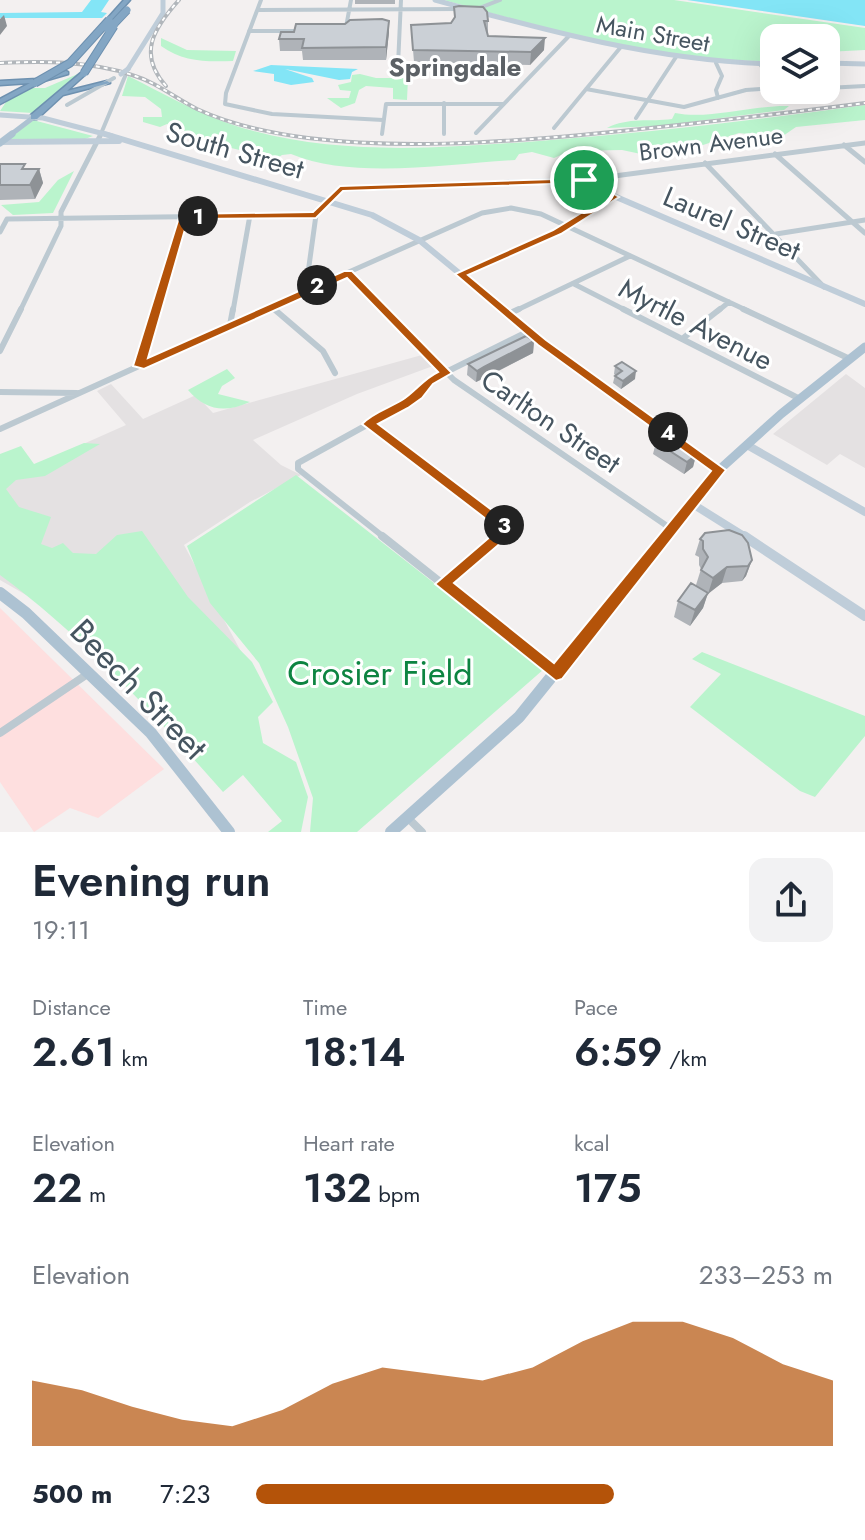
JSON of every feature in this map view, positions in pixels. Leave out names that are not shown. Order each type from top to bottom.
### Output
[{"type":"highway","points":[[0,102],[70,63],[127,0]]},
{"type":"highway","points":[[0,81],[37,81],[77,67],[136,0]]},
{"type":"highway","points":[[34,117],[84,73],[127,10]]},
{"type":"highway","points":[[0,81],[41,72],[84,43],[109,20]]},
{"type":"highway","points":[[57,98],[116,77]]},
{"type":"highway","points":[[81,89],[92,92]]},
{"type":"main road","points":[[116,77],[151,33],[164,9],[163,0]]},
{"type":"main road","name":"Main Street","points":[[435,0],[568,37],[620,48],[716,63],[760,64]]},
{"type":"main road","points":[[840,63],[865,64]]},
{"type":"main road","name":"South Street","points":[[0,115],[34,117],[101,133],[372,215],[419,240],[529,331],[719,470]]},
{"type":"main road","points":[[1,142],[34,117]]},
{"type":"main road","points":[[1,142],[125,141]]},
{"type":"main road","name":"Brown Avenue","points":[[328,201],[340,189],[584,180]]},
{"type":"main road","name":"Laurel Street","points":[[584,180],[614,197],[865,304]]},
{"type":"main road","points":[[391,832],[519,717],[719,470],[800,399],[864,350]]},
{"type":"main road","points":[[747,445],[865,512]]},
{"type":"main road","points":[[691,503],[790,564],[865,616]]},
{"type":"main road","name":"Beech Street","points":[[0,593],[26,613],[151,733],[229,832]]},
{"type":"street","points":[[261,0],[226,93],[225,104],[272,114],[383,120]]},
{"type":"street","points":[[346,31],[351,0]]},
{"type":"street","points":[[398,65],[401,0]]},
{"type":"street","points":[[472,10],[500,0]]},
{"type":"street","points":[[258,10],[465,9]]},
{"type":"street","points":[[249,31],[305,31]]},
{"type":"street","points":[[476,133],[568,37]]},
{"type":"street","points":[[554,128],[620,48]]},
{"type":"street","points":[[636,118],[676,57]]},
{"type":"street","points":[[716,63],[722,76],[716,90],[718,98]]},
{"type":"street","points":[[116,77],[122,82]]},
{"type":"street","points":[[116,77],[122,82]]},
{"type":"street","points":[[67,105],[116,77]]},
{"type":"street","points":[[0,351],[4,335],[61,226],[61,212],[98,140],[122,82]]},
{"type":"street","points":[[840,88],[865,86]]},
{"type":"street","points":[[586,89],[684,107],[760,88]]},
{"type":"street","points":[[444,103],[444,134]]},
{"type":"street","points":[[382,134],[386,104],[503,104]]},
{"type":"street","name":"Brown Avenue","points":[[584,180],[865,143]]},
{"type":"street","points":[[844,145],[865,162]]},
{"type":"street","points":[[775,154],[865,233]]},
{"type":"street","points":[[705,163],[824,287]]},
{"type":"street","points":[[460,274],[566,227],[614,197]]},
{"type":"street","points":[[315,286],[308,273],[316,215],[328,201]]},
{"type":"street","points":[[0,429],[489,210],[525,208],[850,359]]},
{"type":"street","points":[[230,325],[250,215]]},
{"type":"street","points":[[0,232],[7,219],[316,215]]},
{"type":"street","points":[[139,366],[184,216]]},
{"type":"street","points":[[776,234],[865,220]]},
{"type":"street","points":[[508,314],[630,256]]},
{"type":"street","name":"Carlton Street","points":[[348,273],[446,373],[497,412],[670,528]]},
{"type":"street","name":"Myrtle Avenue","points":[[574,284],[800,399]]},
{"type":"street","points":[[682,339],[729,302]]},
{"type":"street","points":[[271,306],[323,351],[335,373]]},
{"type":"street","points":[[529,331],[428,381],[418,395],[298,464],[298,469],[556,674]]},
{"type":"street","points":[[0,392],[81,393]]},
{"type":"street","points":[[368,424],[509,529],[443,584]]},
{"type":"street","points":[[0,733],[89,673]]},
{"type":"street","points":[[407,817],[422,832]]},
{"type":"shaded area","points":[[422,355],[433,366],[357,394],[253,440],[281,465],[301,475],[250,502],[184,545],[253,674],[54,611],[0,580],[0,481],[126,425],[97,391],[111,384],[143,419],[196,395],[213,413]]},
{"type":"shaded area","points":[[846,374],[865,388],[865,468],[840,454],[827,465],[773,434]]},
{"type":"shaded area","points":[[0,608],[164,769],[98,818],[70,808],[34,832],[0,782]]},
{"type":"green space","points":[[444,0],[674,0],[838,24],[760,24],[760,61],[648,50]]},
{"type":"green space","points":[[840,24],[865,28],[865,50],[840,51]]},
{"type":"green space","points":[[161,38],[187,50],[236,51],[233,61],[195,60],[161,46]]},
{"type":"green space","points":[[80,73],[33,113],[0,111],[8,99],[29,88],[45,88]]},
{"type":"green space","points":[[352,75],[376,78],[408,78],[407,100],[393,99],[393,88],[366,86],[359,90],[355,103],[341,108],[327,98],[349,98],[351,91],[340,90],[338,85],[351,82]]},
{"type":"green space","points":[[128,76],[188,106],[250,130],[321,144],[357,147],[430,147],[580,138],[865,105],[865,120],[796,127],[780,138],[739,133],[703,145],[641,154],[622,150],[570,151],[554,158],[532,152],[519,154],[515,160],[371,168],[316,162],[291,154],[276,159],[223,146],[167,124],[160,127],[143,122],[143,117],[162,117],[161,109],[145,97],[122,96]]},
{"type":"green space","points":[[789,106],[784,110],[659,126],[607,128],[631,121],[672,119],[675,113],[702,115]]},
{"type":"green space","points":[[33,120],[93,136],[85,139],[9,139]]},
{"type":"green space","points":[[74,171],[53,213],[13,215],[1,205],[39,202],[58,180]]},
{"type":"green space","points":[[227,369],[235,378],[222,386],[218,394],[250,402],[232,408],[216,408],[202,402],[188,390]]},
{"type":"green space","points":[[84,443],[100,444],[45,476],[16,480],[6,489],[19,507],[51,517],[41,544],[52,548],[63,543],[73,553],[96,554],[117,535],[142,531],[188,597],[252,662],[273,702],[258,717],[263,743],[296,762],[308,797],[301,832],[268,832],[282,821],[243,775],[223,792],[89,650],[0,575],[0,454],[21,446],[34,464]]},
{"type":"green space","name":"Crosier Field","points":[[296,475],[544,669],[357,832],[310,832],[313,798],[288,727],[259,663],[210,603],[187,546]]},
{"type":"green space","points":[[702,652],[865,716],[865,736],[815,797],[800,791],[690,707],[721,674],[692,659]]},
{"type":"water","points":[[91,0],[109,0],[101,12],[107,13],[102,18],[0,18],[0,13],[82,12]]},
{"type":"water","points":[[687,0],[865,0],[865,26]]},
{"type":"water","points":[[271,65],[358,69],[352,72],[350,79],[339,80],[285,69],[312,78],[314,82],[291,85],[274,81],[274,74],[253,71]]},
{"type":"building","points":[[454,7],[483,7],[487,12],[488,21],[484,21],[488,36],[545,38],[531,52],[413,50],[411,25],[451,23],[455,17]]},
{"type":"building","points":[[350,20],[389,21],[386,47],[302,48],[304,39],[279,39],[281,32],[294,32],[296,24],[345,24]]},
{"type":"building","points":[[0,164],[25,164],[22,169],[39,169],[30,185],[0,185]]},
{"type":"building","points":[[526,336],[534,341],[477,371],[468,364]]},
{"type":"building","points":[[622,362],[636,371],[623,381],[615,376],[622,371],[615,366]]},
{"type":"building","points":[[668,433],[696,455],[687,462],[656,442]]},
{"type":"building","points":[[729,530],[742,535],[748,543],[752,560],[748,566],[727,567],[713,578],[701,570],[708,557],[700,539],[705,533]]},
{"type":"building","points":[[691,583],[708,593],[695,610],[678,601]]},
{"type":"railway","points":[[166,86],[152,63],[152,42],[162,21],[179,0]]},
{"type":"railway","points":[[0,63],[50,62],[116,70],[141,78],[197,109],[237,124],[308,138],[376,143],[444,144],[547,138],[865,103]]},
{"type":"district","name":"Springdale","points":[[455,67]]},
{"type":"route","points":[[584,180],[614,197],[557,232],[460,274],[572,365],[719,470],[556,674],[443,584],[509,529],[368,424],[403,405],[418,395],[428,381],[446,373],[348,273],[139,366],[184,216],[316,215],[330,196],[340,189],[584,180]]}]
